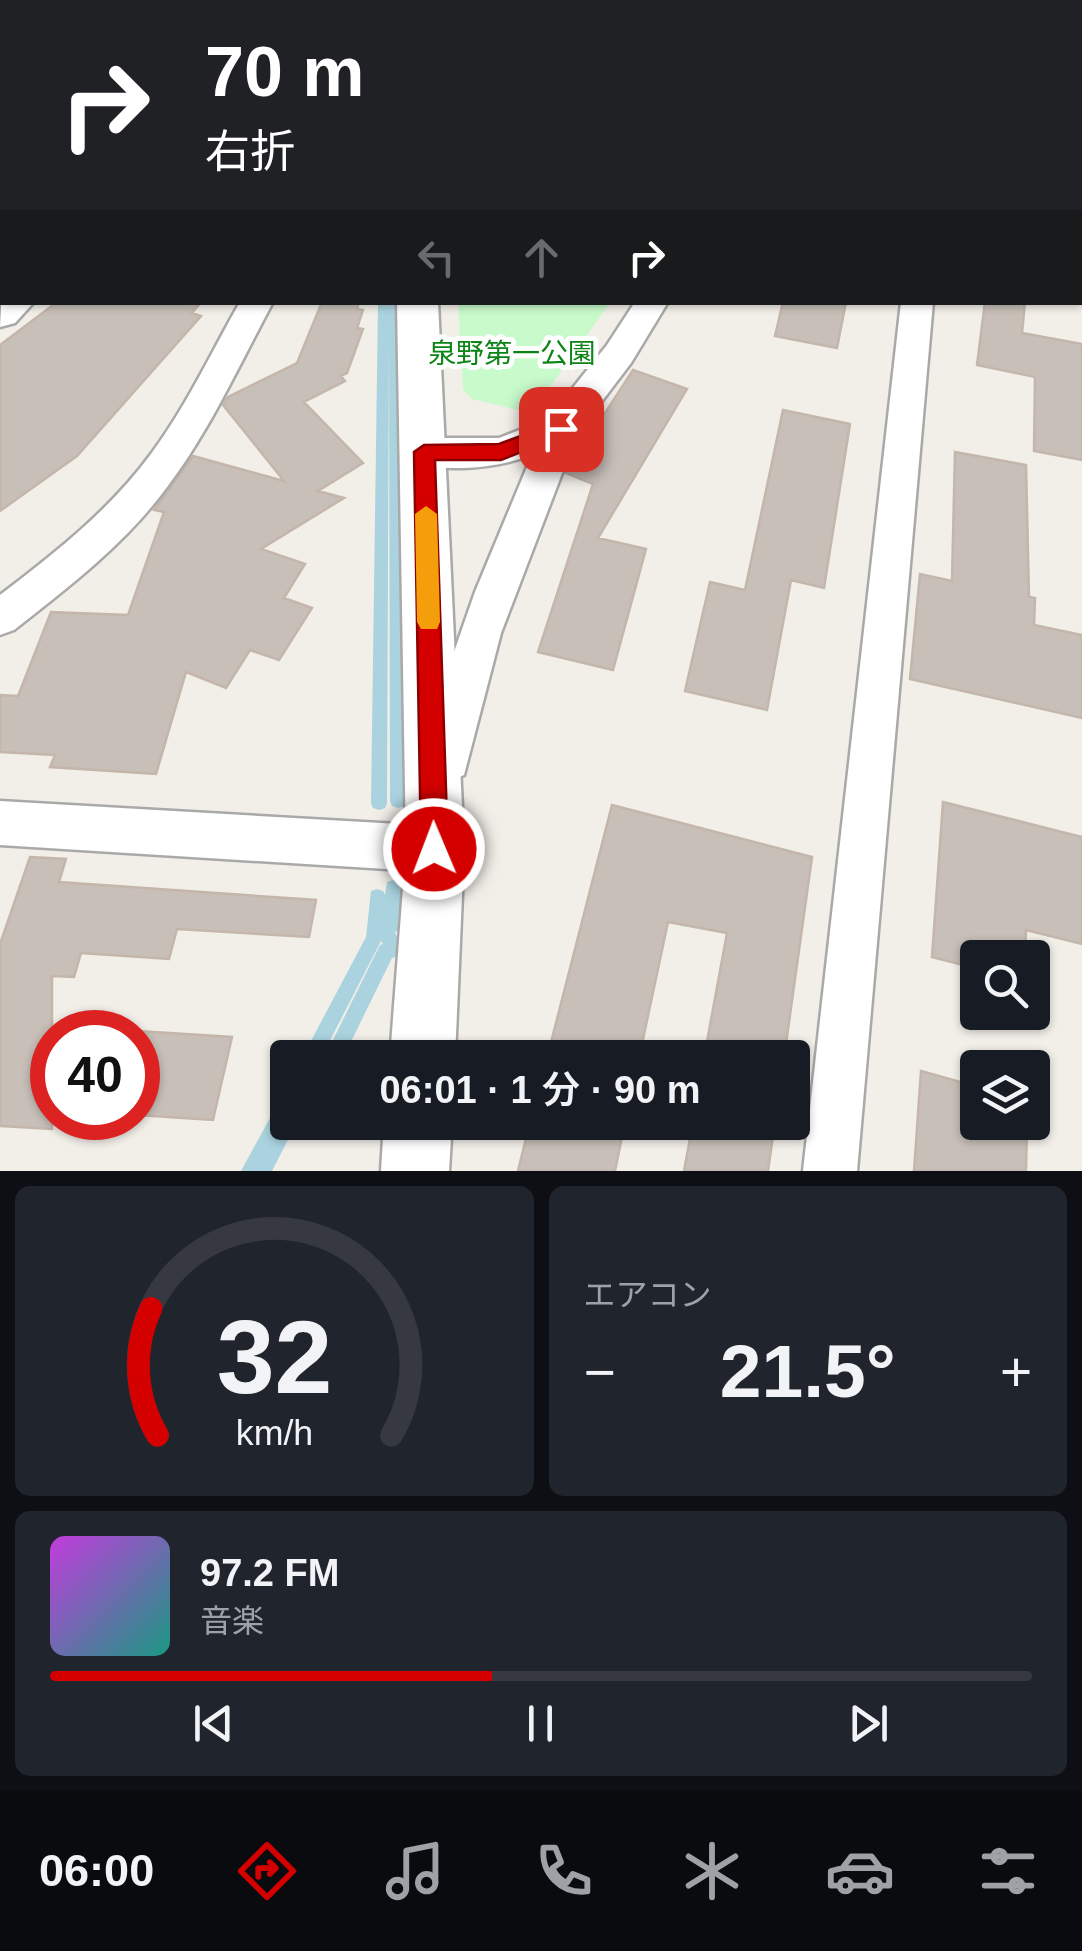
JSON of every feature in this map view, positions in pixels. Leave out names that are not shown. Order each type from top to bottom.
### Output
[{"type":"street","points":[[0,618],[118,519],[164,463],[255,305]]},
{"type":"street","points":[[417,305],[434,849],[423,1040]]},
{"type":"street","points":[[434,849],[455,716],[486,614],[561,429],[619,354],[650,305]]},
{"type":"street","points":[[830,1171],[917,305]]},
{"type":"street","points":[[424,452],[501,452],[561,429]]},
{"type":"street","points":[[0,823],[434,849]]},
{"type":"street","points":[[415,1171],[417,1140]]},
{"type":"green space","name":"泉野第一公園","points":[[458,305],[609,305],[544,395],[522,411],[472,399],[463,390]]},
{"type":"building","points":[[53,305],[199,305],[192,313],[201,316],[77,456],[0,511],[0,345]]},
{"type":"building","points":[[321,305],[358,305],[357,309],[363,310],[357,328],[363,329],[347,373],[341,376],[345,381],[304,402],[363,463],[318,491],[344,498],[261,549],[305,564],[284,598],[312,608],[279,660],[250,650],[226,688],[186,672],[156,774],[50,767],[55,755],[0,752],[0,695],[18,696],[51,612],[128,615],[164,512],[154,510],[193,456],[284,481],[223,405],[228,397],[297,363]]},
{"type":"building","points":[[782,305],[845,305],[837,348],[775,336]]},
{"type":"building","points":[[985,305],[1025,305],[1022,333],[1082,344],[1082,460],[1034,451],[1035,377],[977,365]]},
{"type":"building","points":[[633,370],[687,389],[598,538],[646,549],[613,670],[538,652],[593,484],[566,473]]},
{"type":"building","points":[[783,410],[850,424],[824,588],[791,580],[767,710],[685,691],[710,582],[745,590]]},
{"type":"building","points":[[955,452],[1026,465],[1029,597],[1035,598],[1034,625],[1082,635],[1082,718],[910,679],[920,574],[952,581]]},
{"type":"building","points":[[943,802],[1082,837],[1082,944],[1026,930],[1026,940],[960,940],[960,964],[932,957]]},
{"type":"building","points":[[612,805],[812,857],[787,1040],[707,1040],[727,933],[668,922],[643,1040],[552,1040]]},
{"type":"building","points":[[30,857],[66,859],[59,882],[316,900],[309,937],[177,929],[169,959],[81,953],[74,977],[52,976],[52,1010],[30,1010],[30,1128],[0,1126],[0,944]]},
{"type":"building","points":[[160,1032],[232,1037],[213,1120],[160,1116]]},
{"type":"building","points":[[921,1071],[960,1082],[960,1140],[1027,1140],[1026,1171],[914,1171]]},
{"type":"building","points":[[526,1140],[621,1140],[615,1171],[518,1171]]},
{"type":"building","points":[[690,1140],[772,1140],[768,1171],[684,1171]]},
{"type":"waterway","points":[[379,803],[384,305]]},
{"type":"waterway","points":[[395,305],[398,801]]},
{"type":"waterway","points":[[392,925],[393,888]]},
{"type":"waterway","points":[[321,1040],[374,939],[377,897]]},
{"type":"waterway","points":[[385,913],[384,928],[394,950]]},
{"type":"waterway","points":[[342,1040],[386,951]]},
{"type":"waterway","points":[[250,1171],[270,1135]]},
{"type":"waterway","points":[[262,1171],[278,1140]]},
{"type":"slow traffic","points":[[426,514],[429,622]]},
{"type":"route","points":[[434,849],[424,452],[501,452],[561,429]]}]
